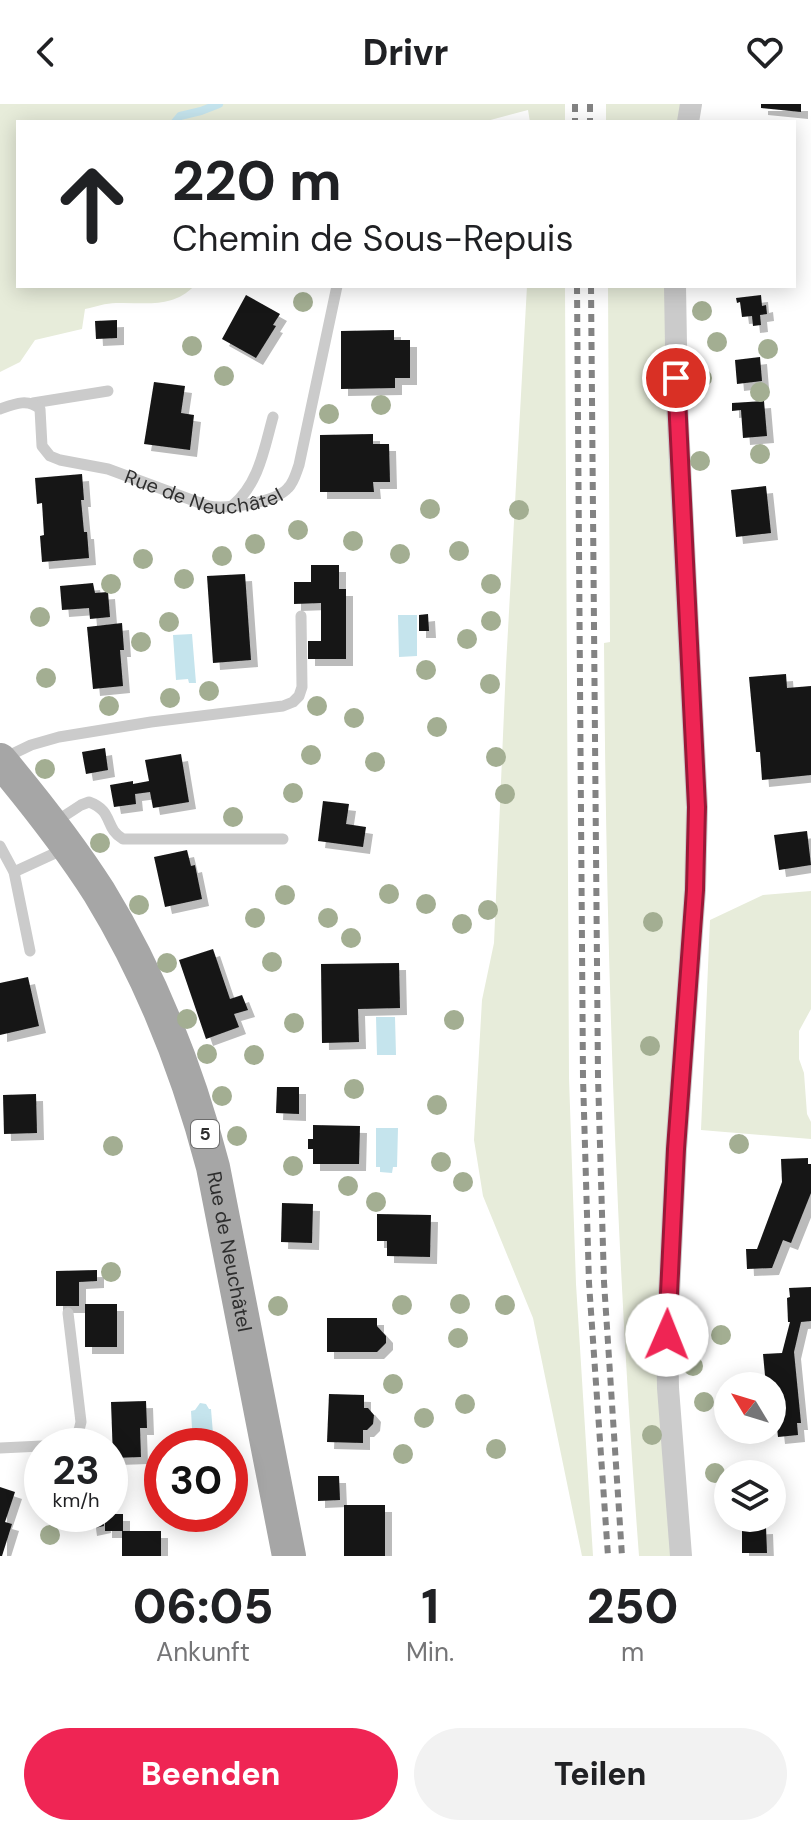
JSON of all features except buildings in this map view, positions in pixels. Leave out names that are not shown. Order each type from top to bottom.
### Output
[{"type":"main road","name":"Rue de Neuchâtel","points":[[0,760],[60,836],[99,893],[132,951],[160,1009],[200,1117],[221,1204],[289,1556]]},
{"type":"street","points":[[675,288],[677,404],[697,807],[695,890],[676,1149],[667,1335],[681,1556]]},
{"type":"lane","name":"Rue de Neuchâtel","points":[[33,403],[40,409],[42,446],[50,456],[60,460],[108,469],[219,508],[277,496],[287,490],[299,465],[337,288]]},
{"type":"lane","points":[[0,409],[26,402],[108,391]]},
{"type":"lane","points":[[231,506],[251,485],[273,417]]},
{"type":"lane","points":[[0,760],[31,745],[59,737],[151,722],[273,708],[293,702],[302,687],[301,616]]},
{"type":"lane","points":[[14,872],[60,836],[81,805],[89,802],[103,809],[113,831],[123,839],[283,839]]},
{"type":"lane","points":[[0,846],[14,872],[30,951]]},
{"type":"lane","points":[[68,1313],[81,1422],[79,1428]]},
{"type":"lane","points":[[0,1448],[24,1447]]},
{"type":"green space","points":[[0,104],[565,104],[565,120],[530,120],[528,110],[490,120],[16,120],[16,288],[192,288],[167,301],[112,303],[85,309],[82,329],[35,340],[20,362],[0,372]]},
{"type":"green space","points":[[606,104],[691,104],[688,120],[606,120]]},
{"type":"green space","points":[[527,288],[565,288],[569,1078],[576,1284],[593,1556],[582,1556],[533,1318],[483,1196],[474,1140],[482,1000],[494,943]]},
{"type":"green space","points":[[608,288],[675,288],[697,807],[673,1214],[681,1556],[639,1556],[624,1328],[610,985],[604,643],[610,642]]},
{"type":"green space","points":[[811,891],[811,1009],[799,1031],[799,1059],[804,1073],[811,1139],[701,1130],[710,920],[763,895]]},
{"type":"water","points":[[398,615],[417,615],[417,656],[399,657]]},
{"type":"water","points":[[192,634],[196,683],[189,683],[188,679],[176,680],[173,635]]},
{"type":"water","points":[[376,1017],[395,1017],[396,1055],[377,1055]]},
{"type":"water","points":[[376,1128],[398,1128],[397,1167],[393,1167],[392,1173],[380,1172],[380,1167],[376,1167]]},
{"type":"water","points":[[200,1403],[211,1409],[213,1428],[192,1428],[191,1411]]},
{"type":"waterway","points":[[177,120],[180,116],[219,104]]},
{"type":"railway","points":[[575,104],[575,120]]},
{"type":"railway","points":[[590,104],[590,120]]},
{"type":"railway","points":[[577,288],[583,1078],[589,1283],[608,1556]]},
{"type":"railway","points":[[591,288],[598,1077],[604,1282],[622,1556]]},
{"type":"route","points":[[667,1335],[676,1149],[695,890],[697,807],[676,378]]}]
